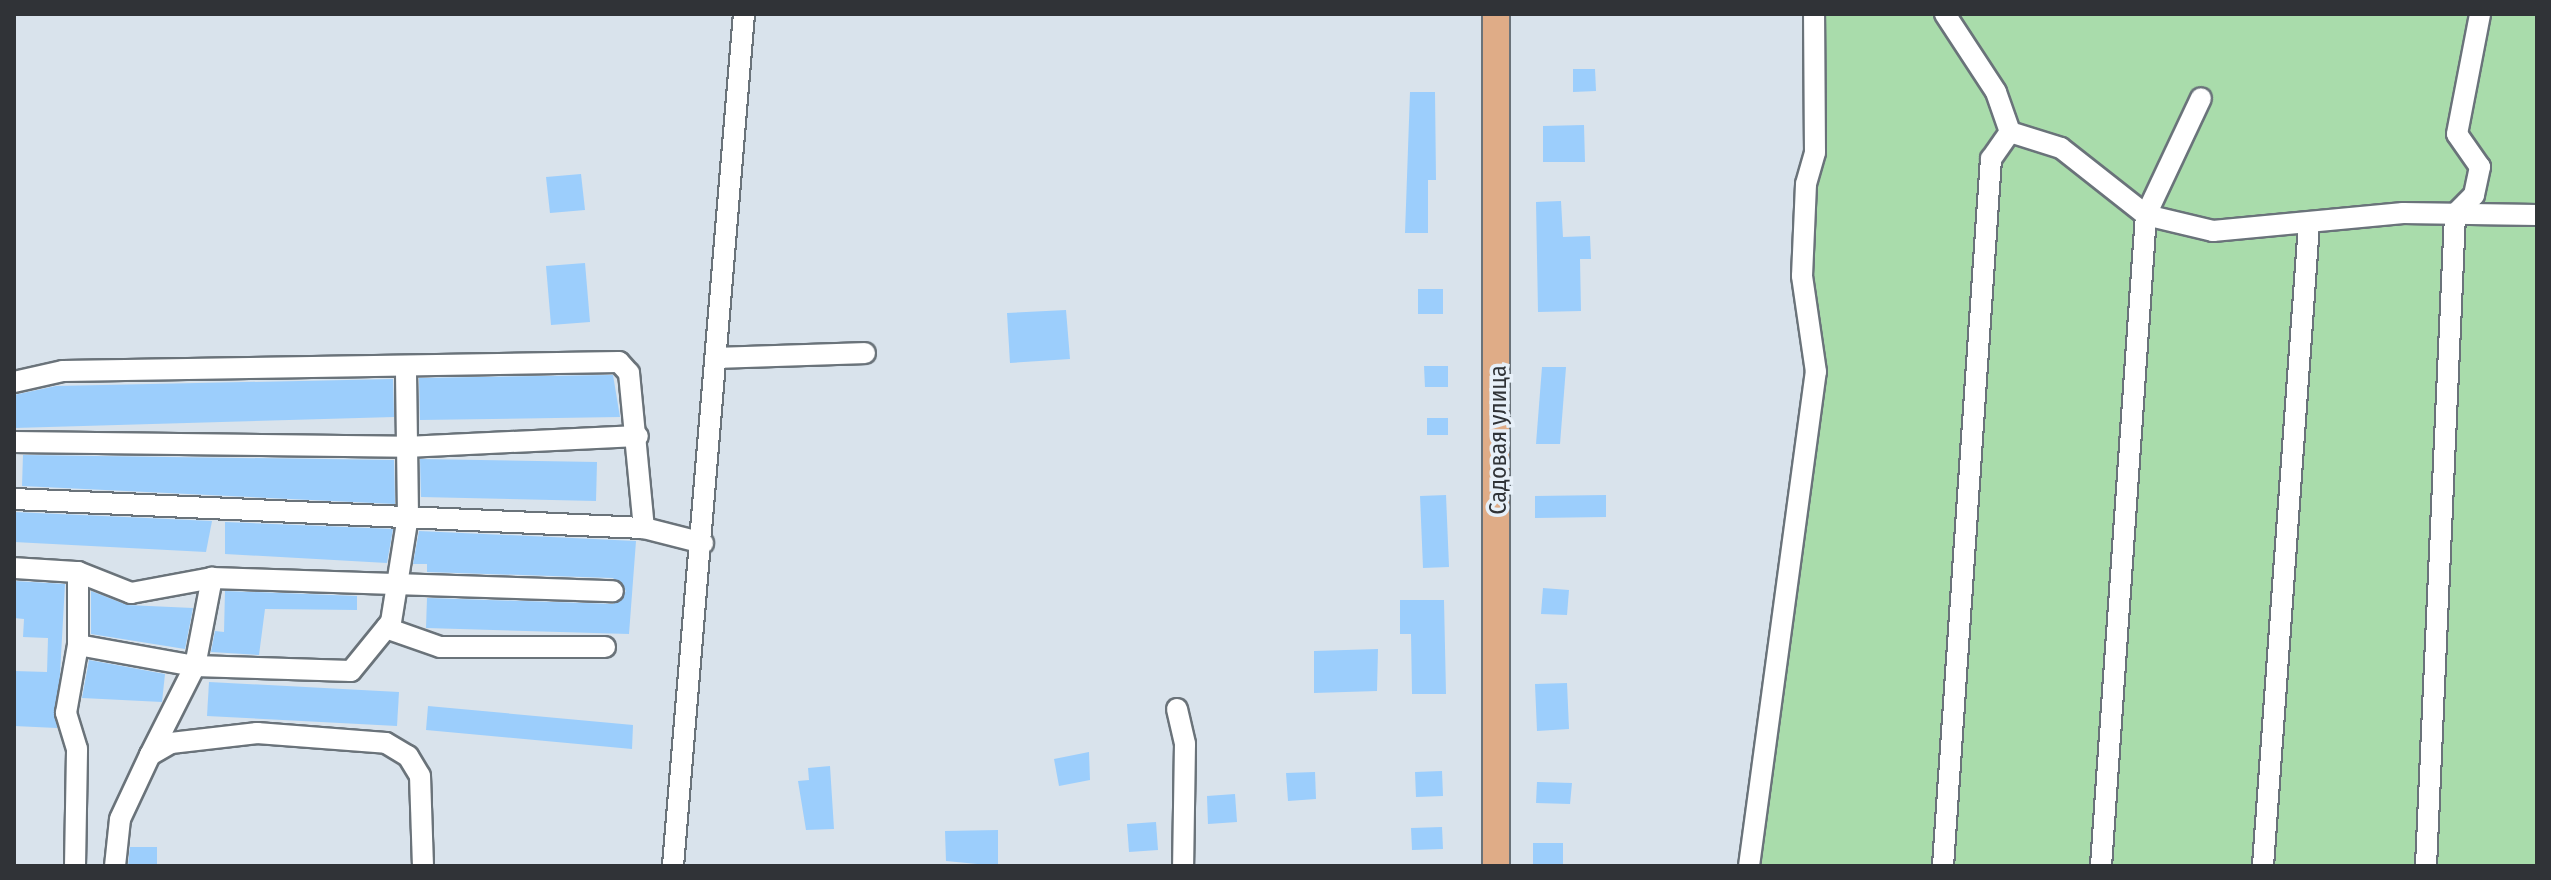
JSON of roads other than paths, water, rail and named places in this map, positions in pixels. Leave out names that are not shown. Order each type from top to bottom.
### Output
[{"type":"main road","name":"Садовая улица","points":[[1496,14],[1496,866]]},
{"type":"street","points":[[673,866],[703,543],[744,14]]},
{"type":"street","points":[[1749,866],[1816,372],[1802,276],[1806,184],[1815,152],[1814,14]]},
{"type":"street","points":[[1945,14],[1996,92],[2010,132]]},
{"type":"street","points":[[2426,866],[2455,214],[2474,195],[2480,167],[2457,134],[2480,14]]},
{"type":"street","points":[[2101,866],[2146,215],[2201,98]]},
{"type":"street","points":[[2010,132],[2061,148],[2146,215],[2213,231],[2455,214],[2537,215]]},
{"type":"street","points":[[1943,866],[1991,159],[2010,132]]},
{"type":"street","points":[[2263,866],[2309,224]]},
{"type":"street","points":[[717,358],[865,353]]},
{"type":"street","points":[[14,382],[63,371],[619,362],[629,373],[638,436],[644,528]]},
{"type":"street","points":[[78,645],[195,666],[351,671],[386,628],[399,583],[408,516],[406,366]]},
{"type":"street","points":[[14,442],[406,447],[638,436]]},
{"type":"street","points":[[14,499],[644,528],[703,543]]},
{"type":"street","points":[[14,568],[78,572],[131,593],[212,578],[613,591]]},
{"type":"street","points":[[75,866],[77,749],[66,713],[78,645],[78,572]]},
{"type":"street","points":[[115,866],[120,819],[195,666],[212,578]]},
{"type":"street","points":[[386,628],[440,647],[605,647]]},
{"type":"street","points":[[1177,709],[1185,744],[1183,866]]},
{"type":"street","points":[[150,755],[171,743],[257,733],[386,743],[420,776],[423,866]]}]
